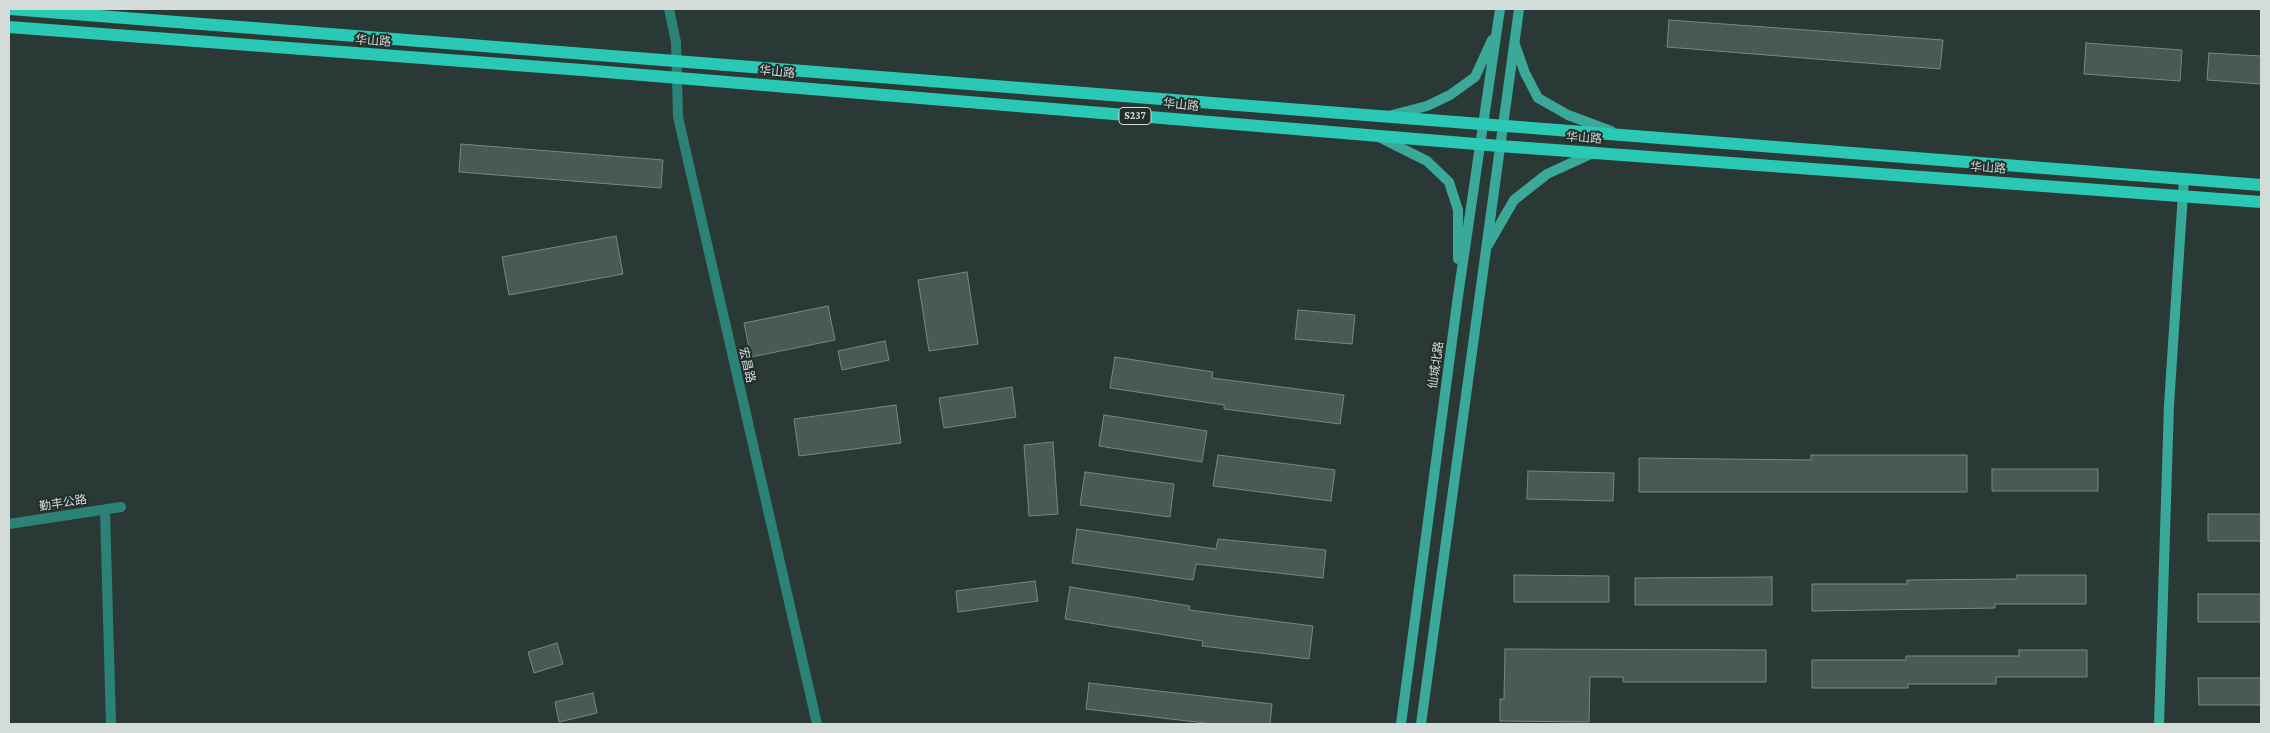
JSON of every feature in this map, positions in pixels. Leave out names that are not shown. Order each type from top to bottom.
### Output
[{"type":"main road","name":"S237","points":[[10,9],[1502,124],[2261,185]]},
{"type":"main road","name":"仙城北路","points":[[1401,724],[1458,296],[1500,9]]},
{"type":"main road","points":[[1421,724],[1519,9]]},
{"type":"main road","name":"华山路","points":[[9,27],[676,78],[1500,146],[2261,202]]},
{"type":"main road","points":[[1391,116],[1428,106],[1450,95],[1475,77],[1497,28]]},
{"type":"main road","points":[[1514,43],[1525,73],[1538,98],[1568,115],[1616,133]]},
{"type":"main road","points":[[1376,135],[1427,161],[1449,182],[1458,210],[1458,296]]},
{"type":"main road","points":[[1485,250],[1514,200],[1547,174],[1593,153]]},
{"type":"main road","points":[[2159,724],[2169,405],[2184,178]]},
{"type":"street","name":"宏昌路","points":[[669,9],[676,42],[678,117],[817,724]]},
{"type":"street","name":"勤丰公路","points":[[9,524],[121,507]]},
{"type":"street","points":[[105,510],[111,724]]},
{"type":"building","points":[[1669,20],[1943,40],[1940,69],[1667,47]]},
{"type":"building","points":[[2086,43],[2182,50],[2180,81],[2084,74]]},
{"type":"building","points":[[2209,53],[2261,56],[2261,84],[2207,80]]},
{"type":"building","points":[[461,144],[663,160],[661,188],[459,172]]},
{"type":"building","points":[[616,236],[623,274],[509,295],[502,257]]},
{"type":"building","points":[[967,272],[978,344],[929,351],[918,280]]},
{"type":"building","points":[[828,306],[835,340],[751,357],[744,323]]},
{"type":"building","points":[[1298,310],[1355,315],[1352,344],[1295,339]]},
{"type":"building","points":[[885,341],[889,360],[842,370],[838,351]]},
{"type":"building","points":[[1115,357],[1213,372],[1212,378],[1344,395],[1340,424],[1224,409],[1224,405],[1110,388]]},
{"type":"building","points":[[1012,387],[1016,417],[944,428],[939,398]]},
{"type":"building","points":[[896,405],[901,443],[799,456],[794,419]]},
{"type":"building","points":[[1104,415],[1207,431],[1202,462],[1099,446]]},
{"type":"building","points":[[1053,442],[1058,514],[1029,516],[1024,445]]},
{"type":"building","points":[[1218,455],[1335,470],[1331,501],[1213,486]]},
{"type":"building","points":[[1811,455],[1967,455],[1967,492],[1639,492],[1639,458],[1811,460]]},
{"type":"building","points":[[1992,469],[2098,469],[2098,491],[1992,491]]},
{"type":"building","points":[[1528,471],[1614,473],[1613,501],[1527,499]]},
{"type":"building","points":[[1085,472],[1174,484],[1170,517],[1080,505]]},
{"type":"building","points":[[2208,514],[2261,514],[2261,541],[2208,541]]},
{"type":"building","points":[[1077,529],[1216,549],[1218,539],[1326,550],[1323,578],[1196,564],[1193,580],[1072,563]]},
{"type":"building","points":[[1514,575],[1609,576],[1609,602],[1514,602]]},
{"type":"building","points":[[2017,575],[2086,575],[2086,604],[1995,604],[1995,608],[1812,611],[1812,584],[1907,584],[1907,580],[2017,579]]},
{"type":"building","points":[[1772,577],[1772,605],[1635,605],[1635,578]]},
{"type":"building","points":[[1035,581],[1038,601],[958,612],[956,591]]},
{"type":"building","points":[[1070,587],[1190,606],[1189,610],[1313,626],[1309,659],[1202,646],[1203,641],[1065,619]]},
{"type":"building","points":[[2198,594],[2261,594],[2261,622],[2198,622]]},
{"type":"building","points":[[557,643],[563,664],[534,673],[528,652]]},
{"type":"building","points":[[1505,649],[1766,650],[1766,682],[1623,682],[1623,677],[1590,677],[1589,722],[1500,721],[1500,699],[1504,699]]},
{"type":"building","points":[[2019,650],[2087,650],[2087,677],[1996,677],[1996,684],[1908,684],[1908,688],[1812,688],[1812,660],[1906,660],[1906,656],[2019,656]]},
{"type":"building","points":[[2198,678],[2261,678],[2261,705],[2199,705]]},
{"type":"building","points":[[1089,683],[1272,704],[1270,724],[1213,724],[1086,709]]},
{"type":"building","points":[[593,693],[597,713],[559,722],[555,702]]}]
